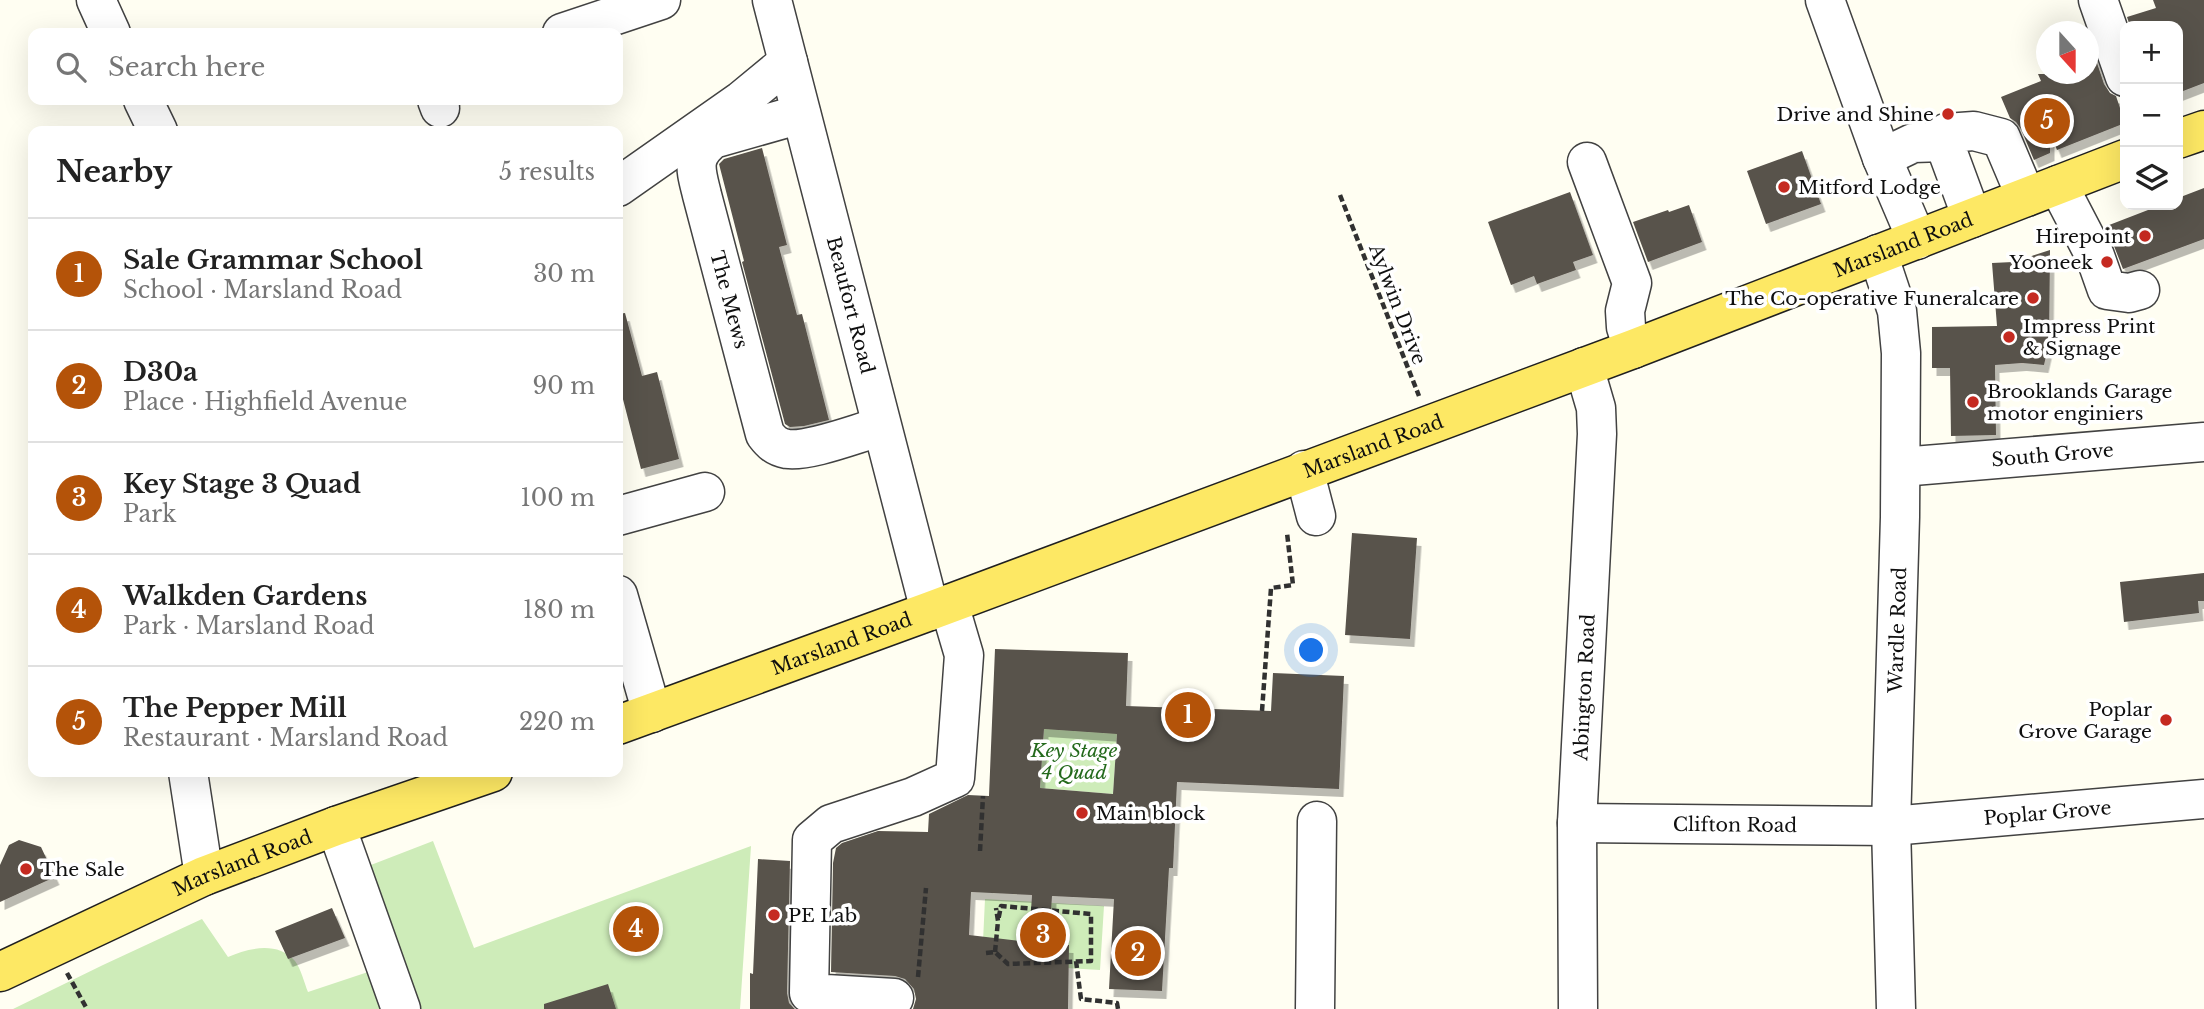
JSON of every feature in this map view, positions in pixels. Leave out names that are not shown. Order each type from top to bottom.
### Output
[{"type":"main road","points":[[2183,137],[2204,130]]},
{"type":"main road","name":"Marsland Road","points":[[635,719],[1633,349],[2120,161]]},
{"type":"main road","name":"Marsland Road","points":[[0,972],[204,876],[479,777]]},
{"type":"street","points":[[96,0],[109,28]]},
{"type":"street","points":[[577,28],[661,0]]},
{"type":"street","name":"Beaufort Road","points":[[772,0],[880,427],[940,608],[964,655],[955,778],[913,797],[831,824],[812,840],[809,993],[905,994]]},
{"type":"street","points":[[1825,0],[1882,158],[1917,240]]},
{"type":"street","points":[[2098,0],[2120,63]]},
{"type":"street","points":[[623,183],[742,100],[788,62]]},
{"type":"street","points":[[145,105],[156,126]]},
{"type":"street","name":"The Mews","points":[[801,114],[713,139],[702,148],[695,167],[702,195],[765,434],[773,444],[789,449],[816,445],[880,427]]},
{"type":"street","points":[[1972,218],[1944,142],[1946,133],[1974,131],[2001,138],[2095,256],[2108,290],[2129,293],[2140,290]]},
{"type":"street","points":[[1882,158],[1913,143],[1944,142]]},
{"type":"street","points":[[1587,162],[1632,283],[1625,311],[1626,327],[1633,349]]},
{"type":"street","name":"Wardle Road","points":[[1878,254],[1892,294],[1901,353],[1901,467],[1891,826],[1896,1009]]},
{"type":"street","name":"Abington Road","points":[[1578,1009],[1577,823],[1597,434],[1596,408],[1584,367]]},
{"type":"street","name":"South Grove","points":[[1901,467],[2204,442]]},
{"type":"street","points":[[1301,522],[1304,470]]},
{"type":"street","points":[[623,515],[705,492]]},
{"type":"street","points":[[623,631],[635,719]]},
{"type":"street","points":[[189,777],[204,876]]},
{"type":"street","name":"Poplar Grove","points":[[1891,826],[2204,799]]},
{"type":"street","points":[[1315,1009],[1317,821]]},
{"type":"street","name":"Clifton Road","points":[[1577,823],[1891,826]]},
{"type":"street","points":[[337,826],[401,1009]]},
{"type":"path","name":"Aylwin Drive","points":[[1340,195],[1430,423]]},
{"type":"path","points":[[1262,711],[1271,588],[1293,585],[1301,522]]},
{"type":"path","points":[[905,994],[926,888]]},
{"type":"path","points":[[986,953],[995,952],[1008,964],[1091,961],[1091,914],[1001,906],[995,952]]},
{"type":"path","points":[[996,908],[999,921]]},
{"type":"path","points":[[1076,961],[1081,999],[1117,1003],[1118,1009]]},
{"type":"green space","name":"Key Stage 4 Quad","points":[[1118,720],[1113,794],[1040,788],[1044,729]]},
{"type":"green space","points":[[433,841],[474,948],[751,846],[740,1009],[13,1009],[202,919],[228,957],[263,948],[288,955],[297,964],[308,992],[377,969],[345,875]]},
{"type":"green space","points":[[985,899],[1104,906],[1100,970],[982,963]]},
{"type":"building","points":[[2153,0],[2204,0],[2204,83],[2183,91],[2183,21],[2128,21],[2127,17],[2156,8]]},
{"type":"building","points":[[2099,69],[2104,84],[2110,93],[2116,96],[2120,108],[2120,125],[2057,150],[2050,132],[2050,153],[2034,160],[2021,129],[2010,118],[2001,97],[2036,83],[2099,84]]},
{"type":"building","points":[[762,148],[787,245],[779,247],[797,315],[802,314],[829,420],[804,426],[790,427],[785,424],[719,164],[724,159]]},
{"type":"building","name":"Mitford Lodge","points":[[1802,151],[1821,204],[1766,224],[1747,171]]},
{"type":"building","points":[[2204,188],[2204,239],[2123,269],[2104,227],[2148,210],[2183,210],[2183,196]]},
{"type":"building","points":[[1570,192],[1593,255],[1573,262],[1576,270],[1537,284],[1534,276],[1511,285],[1488,222]]},
{"type":"building","points":[[1689,205],[1702,242],[1648,262],[1633,222]]},
{"type":"building","points":[[2050,250],[2049,343],[2044,365],[1995,365],[1996,435],[1951,436],[1950,368],[1932,368],[1932,327],[1997,326],[1992,263],[2013,262]]},
{"type":"building","points":[[623,313],[642,376],[657,372],[679,459],[641,469],[623,399]]},
{"type":"building","points":[[1352,533],[1417,538],[1410,639],[1345,635]]},
{"type":"building","points":[[2204,573],[2204,601],[2198,601],[2199,613],[2124,622],[2120,582]]},
{"type":"building","name":"Main block","points":[[995,649],[1128,653],[1126,706],[1271,711],[1273,673],[1344,676],[1339,789],[1177,782],[1173,868],[1169,868],[1162,991],[1109,989],[1114,899],[1052,896],[1049,944],[1069,945],[1068,1009],[913,1009],[916,999],[914,989],[905,979],[831,972],[833,863],[836,848],[842,843],[878,831],[928,832],[929,814],[968,795],[989,796]],"holes":[[[1044,729],[1117,734],[1113,794],[1040,788]],[[971,892],[1032,895],[1029,942],[969,935]]]},
{"type":"building","name":"The Sale","points":[[19,840],[41,847],[55,877],[0,902],[0,865],[9,845]]},
{"type":"building","name":"PE Lab","points":[[758,859],[790,861],[787,993],[789,1003],[795,1009],[750,1009]]},
{"type":"building","points":[[332,908],[345,938],[288,959],[275,931]]},
{"type":"building","points":[[608,984],[616,1009],[544,1009],[544,1004]]},
{"type":"place","name":"Drive and Shine","points":[[1948,114]]},
{"type":"place","name":"The Pepper Mill","points":[[2047,121]]},
{"type":"place","name":"Mitford Lodge","points":[[1784,187]]},
{"type":"place","name":"Hirepoint","points":[[2145,236]]},
{"type":"place","name":"Yooneek","points":[[2107,262]]},
{"type":"place","name":"The Co-operative Funeralcare","points":[[2033,298]]},
{"type":"place","name":"Impress Print & Signage","points":[[2009,337]]},
{"type":"place","name":"Brooklands Garage motor enginiers","points":[[1973,402]]},
{"type":"place","name":"Sale Grammar School","points":[[1188,715]]},
{"type":"place","name":"Poplar Grove Garage","points":[[2166,720]]},
{"type":"place","name":"Main block","points":[[1082,813]]},
{"type":"place","name":"The Sale","points":[[26,869]]},
{"type":"place","name":"PE Lab","points":[[774,915]]},
{"type":"place","name":"Walkden Gardens","points":[[636,929]]},
{"type":"place","name":"Key Stage 3 Quad","points":[[1043,935]]},
{"type":"place","name":"D30a","points":[[1138,953]]}]
